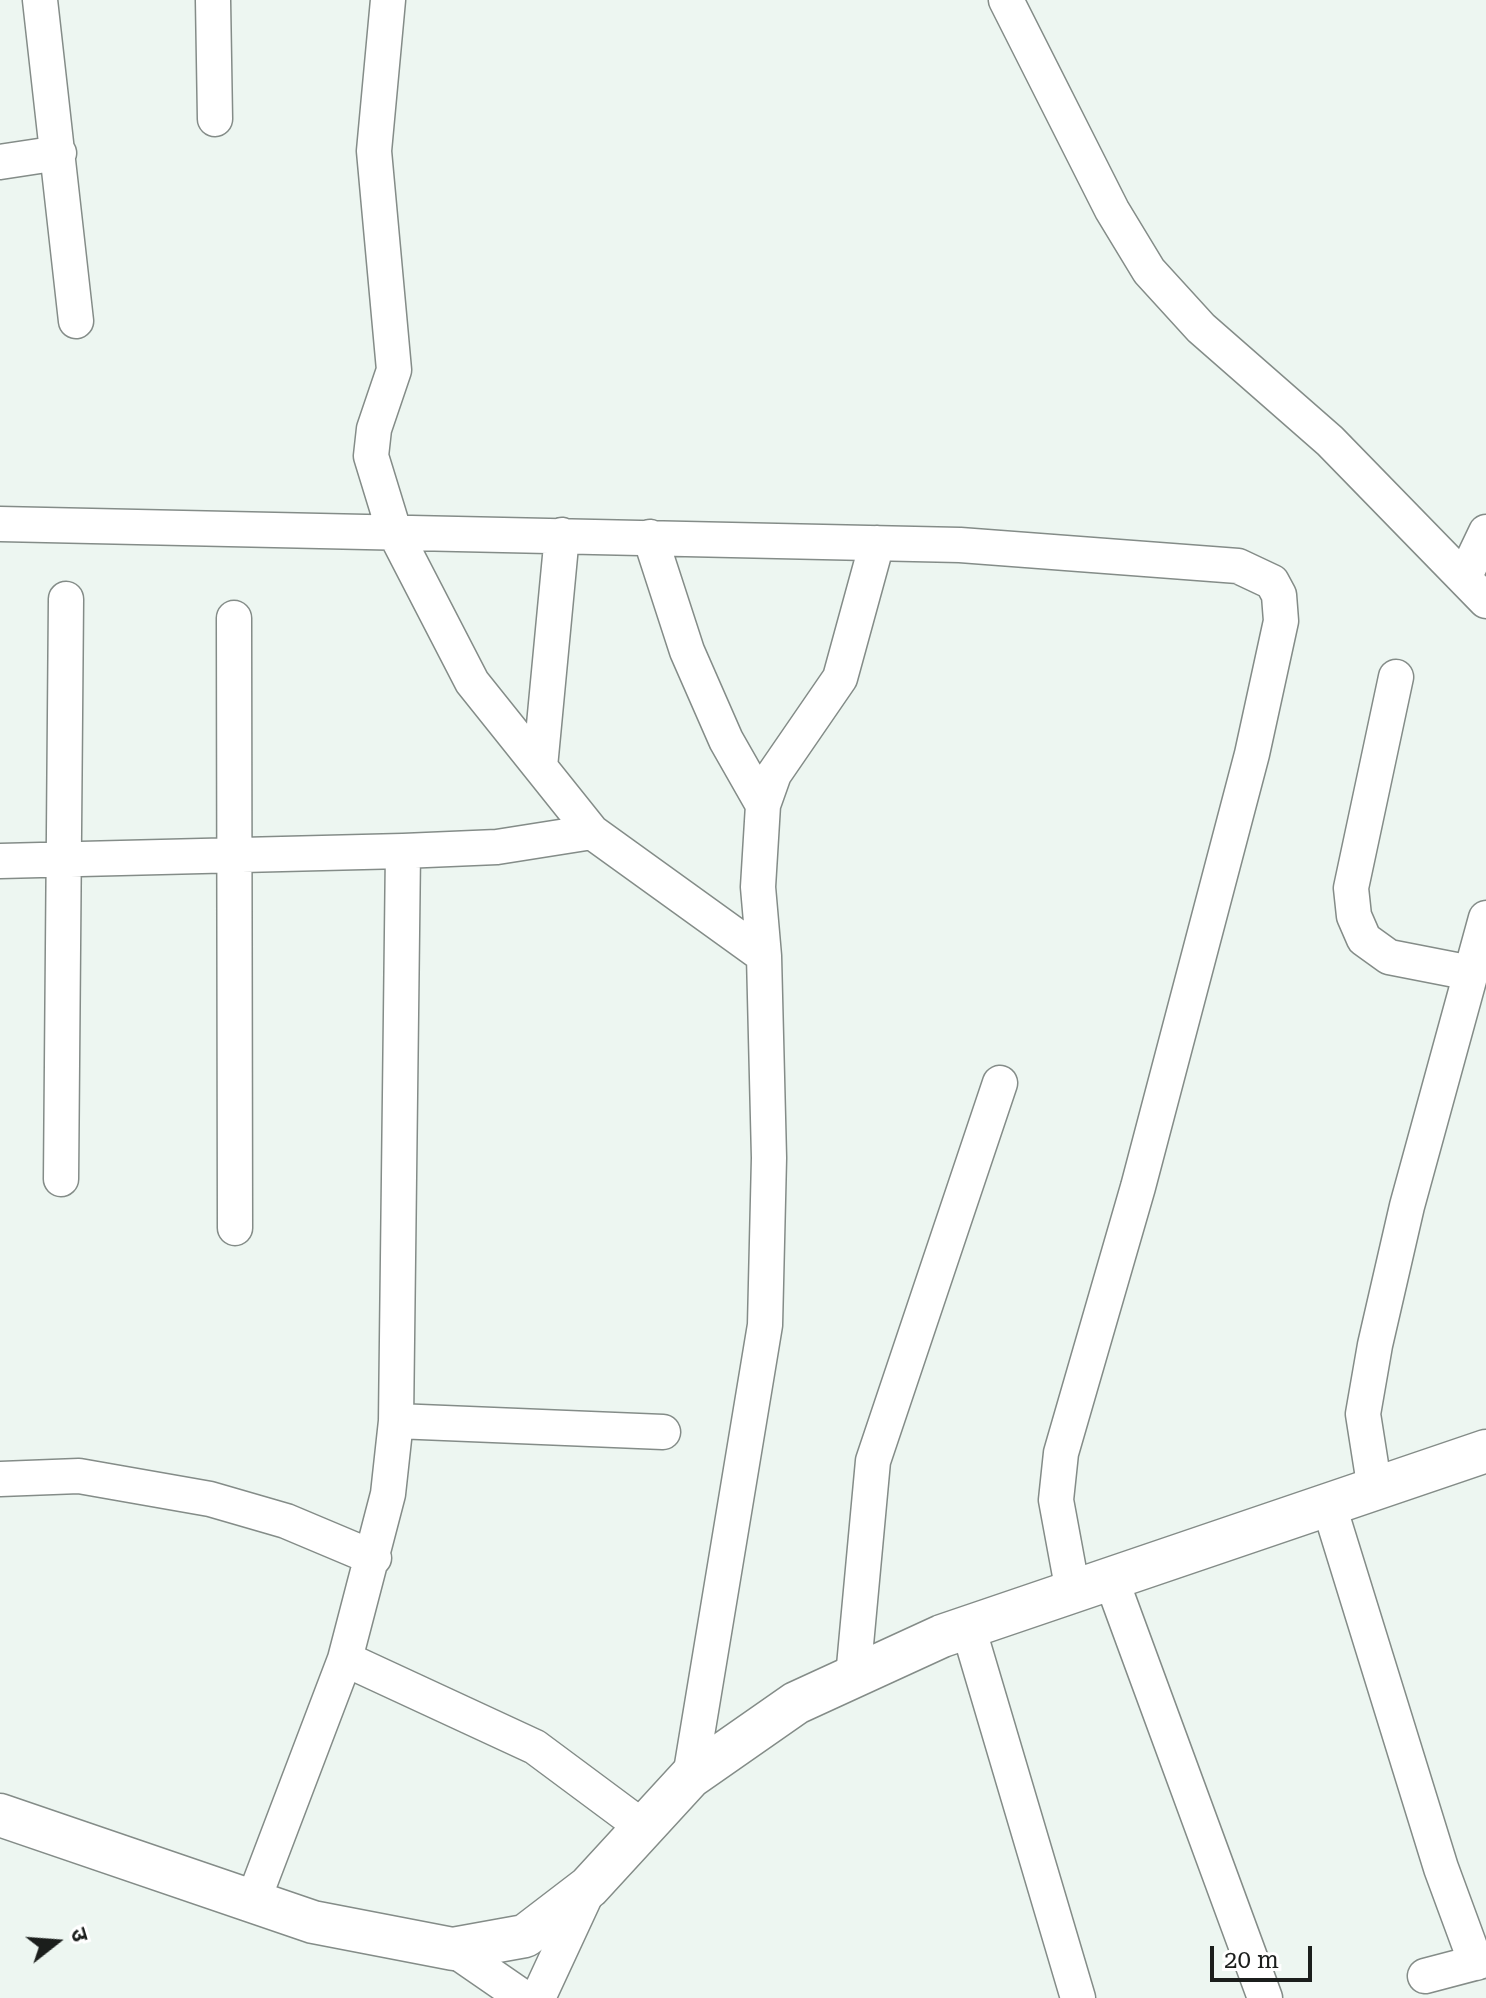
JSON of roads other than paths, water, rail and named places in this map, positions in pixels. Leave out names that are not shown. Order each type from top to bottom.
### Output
[{"type":"main road","points":[[0,1815],[313,1922],[453,1949],[525,1936],[589,1887],[690,1777],[796,1703],[968,1627],[1486,1451]]},
{"type":"street","points":[[40,0],[76,321]]},
{"type":"street","points":[[213,0],[215,119]]},
{"type":"street","points":[[388,0],[374,151],[394,370],[374,429],[371,456],[394,531],[472,682],[592,832],[764,956]]},
{"type":"street","points":[[1006,0],[1112,210],[1149,271],[1201,328],[1330,441],[1475,589]]},
{"type":"street","points":[[0,162],[59,153]]},
{"type":"street","points":[[0,524],[960,545],[1238,566],[1272,582],[1279,595],[1281,621],[1252,754],[1138,1187],[1061,1453],[1056,1500],[1265,1998]]},
{"type":"street","points":[[1475,589],[1486,532]]},
{"type":"street","points":[[540,767],[562,535]]},
{"type":"street","points":[[650,537],[687,651],[726,740],[763,805]]},
{"type":"street","points":[[690,1777],[765,1325],[769,1158],[764,956],[758,887],[763,805],[774,774],[840,678],[877,543]]},
{"type":"street","points":[[61,1179],[66,599]]},
{"type":"street","points":[[234,618],[235,1228]]},
{"type":"street","points":[[1396,677],[1351,888],[1354,916],[1364,939],[1389,957],[1471,973]]},
{"type":"street","points":[[0,861],[497,847],[592,832]]},
{"type":"street","points":[[253,1901],[345,1659],[374,1558],[388,1494],[396,1421],[403,851]]},
{"type":"street","points":[[1375,1490],[1363,1414],[1375,1345],[1407,1206],[1486,918]]},
{"type":"street","points":[[853,1677],[873,1461],[1000,1083]]},
{"type":"street","points":[[396,1421],[663,1432]]},
{"type":"street","points":[[0,1479],[79,1476],[210,1499],[286,1521],[374,1558]]},
{"type":"street","points":[[1329,1506],[1470,1904],[1481,1961],[1425,1976]]},
{"type":"street","points":[[968,1627],[1078,1998]]},
{"type":"street","points":[[345,1659],[535,1747],[644,1828]]},
{"type":"street","points":[[538,1998],[589,1887]]},
{"type":"street","points":[[453,1949],[524,1998]]}]
